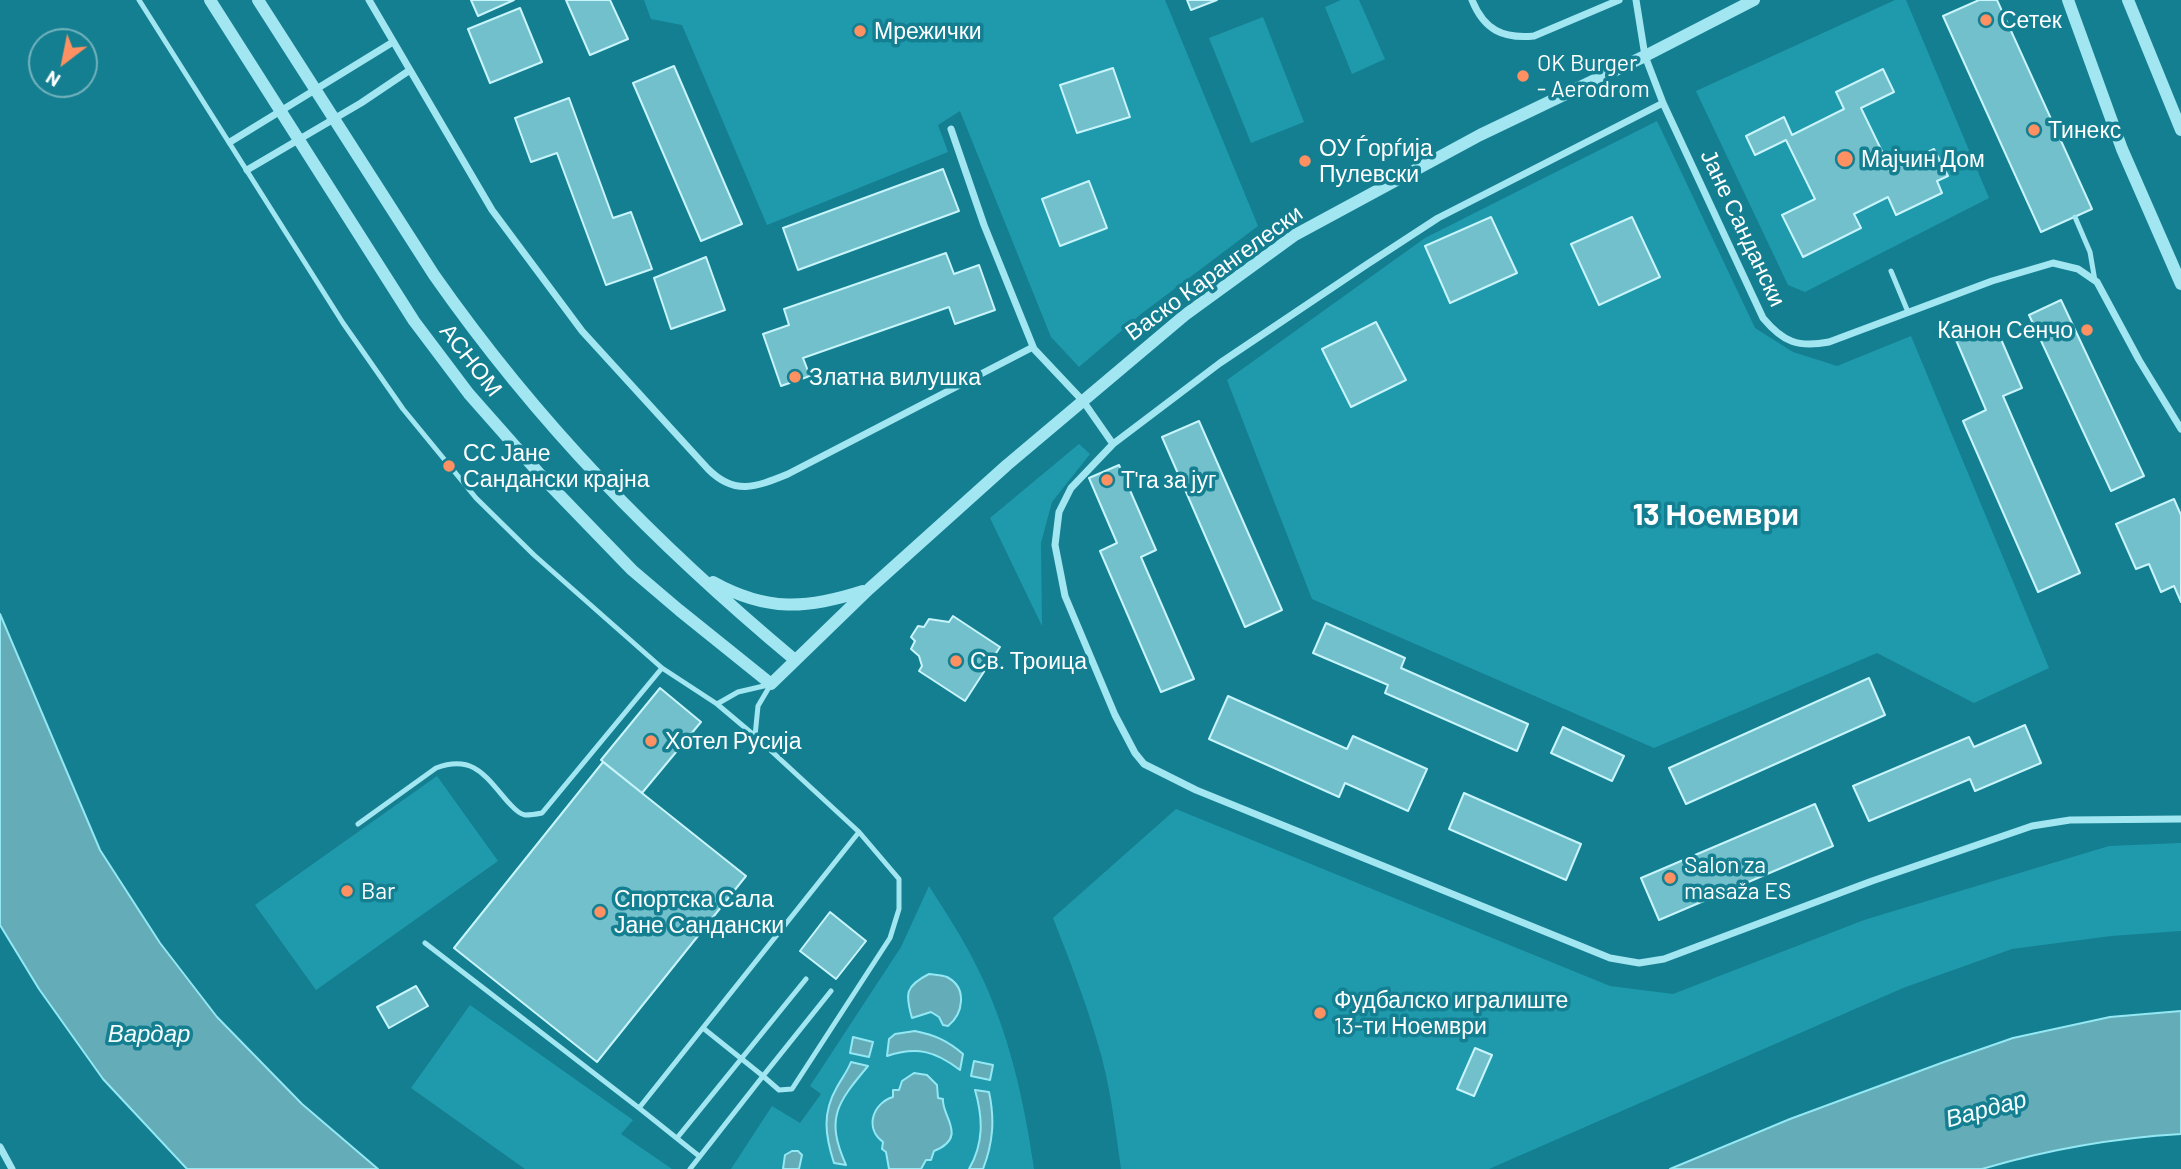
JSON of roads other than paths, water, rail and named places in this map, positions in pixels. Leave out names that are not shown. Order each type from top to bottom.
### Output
[{"type":"street","name":"АСНОМ","points":[[211,0],[414,321],[469,394],[504,435],[632,569],[771,684]]},
{"type":"street","name":"АСНОМ","points":[[258,0],[427,264],[503,368],[575,453],[686,565],[795,660]]},
{"type":"street","points":[[369,0],[492,209],[582,331],[708,469],[730,486],[759,484],[788,474],[1033,347]]},
{"type":"street","points":[[1472,0],[1477,12],[1494,32],[1520,37],[1534,36],[1619,0]]},
{"type":"street","name":"Јане Сандански","points":[[1636,0],[1645,56],[1663,103],[1763,318],[1778,335],[1793,343],[1829,342],[1992,281],[2053,263],[2078,268],[2095,281]]},
{"type":"street","name":"Васко Карангелески","points":[[771,684],[869,589],[1083,401],[1185,315],[1295,235],[1480,135],[1754,0]]},
{"type":"street","points":[[2068,0],[2122,149],[2181,284]]},
{"type":"street","points":[[2128,0],[2181,130]]},
{"type":"street","points":[[230,142],[393,42]]},
{"type":"street","points":[[247,170],[335,119],[410,70]]},
{"type":"street","points":[[1663,103],[1438,218],[1220,363],[1113,444],[1071,488],[1059,512],[1055,545],[1065,596],[1115,715],[1135,754],[1144,764],[1196,790],[1610,958],[1639,963],[1664,959],[1872,881],[2032,826],[2070,820],[2181,819]]},
{"type":"street","points":[[951,129],[984,225],[1033,347],[1083,401],[1113,444]]},
{"type":"street","points":[[2095,281],[2138,360],[2181,429]]},
{"type":"street","points":[[686,565],[733,592],[788,606],[828,601],[869,589]]},
{"type":"street","points":[[0,1147],[12,1169]]},
{"type":"lane","points":[[139,0],[342,324],[434,450],[476,498],[534,555],[662,668],[717,704],[755,736],[859,832],[899,879],[899,909],[890,938],[792,1089],[779,1090],[703,1028]]},
{"type":"lane","points":[[2075,217],[2090,252],[2095,281]]},
{"type":"lane","points":[[1891,271],[1908,312]]},
{"type":"lane","points":[[358,824],[436,768],[449,763],[471,765],[480,770],[515,810],[525,815],[542,813],[662,668]]},
{"type":"lane","points":[[717,704],[738,692],[771,684]]},
{"type":"lane","points":[[755,736],[758,706],[771,684]]},
{"type":"lane","points":[[639,1108],[859,832]]},
{"type":"lane","points":[[425,943],[699,1156]]},
{"type":"lane","points":[[677,1138],[806,979]]},
{"type":"lane","points":[[690,1169],[831,992]]},
{"type":"water","name":"Вардар","points":[[0,614],[100,850],[160,943],[217,1017],[302,1104],[378,1169],[187,1169],[103,1079],[39,989],[0,925]]},
{"type":"water","points":[[929,974],[947,977],[958,988],[960,1008],[948,1026],[943,1025],[939,1017],[931,1012],[912,1018],[908,1003],[909,992],[915,983]]},
{"type":"water","name":"Вардар","points":[[2181,1011],[2181,1134],[2080,1146],[1982,1169],[1670,1169],[1790,1119],[2013,1038],[2110,1017]]},
{"type":"water","points":[[915,1031],[941,1039],[963,1054],[960,1070],[942,1058],[925,1052],[908,1051],[887,1056],[889,1039],[895,1034]]},
{"type":"water","points":[[853,1037],[873,1042],[869,1057],[850,1053]]},
{"type":"water","points":[[974,1061],[993,1065],[990,1080],[971,1076]]},
{"type":"water","points":[[851,1062],[868,1066],[849,1090],[838,1112],[836,1135],[846,1165],[834,1163],[826,1124],[832,1097]]},
{"type":"water","points":[[914,1073],[927,1075],[937,1085],[938,1098],[943,1099],[952,1133],[950,1139],[934,1151],[931,1160],[926,1160],[921,1169],[889,1169],[886,1152],[882,1149],[883,1142],[874,1130],[873,1116],[880,1105],[893,1097],[893,1090],[899,1090],[902,1081]]},
{"type":"water","points":[[975,1090],[989,1092],[992,1112],[991,1141],[983,1169],[969,1169],[981,1130]]},
{"type":"water","points":[[798,1151],[802,1155],[799,1169],[783,1169],[785,1155]]},
{"type":"place","name":"Сетек","points":[[1986,20]]},
{"type":"place","name":"Мрежички","points":[[860,31]]},
{"type":"place","name":"OK Burger - Aerodrom","points":[[1523,76]]},
{"type":"place","name":"Тинекс","points":[[2034,130]]},
{"type":"place","name":"Мајчин Дом","points":[[1845,159]]},
{"type":"place","name":"ОУ Ѓорѓија Пулевски","points":[[1305,161]]},
{"type":"place","name":"Канон Сенчо","points":[[2087,330]]},
{"type":"place","name":"Златна вилушка","points":[[795,377]]},
{"type":"place","name":"СС Јане Сандански крајна","points":[[449,466]]},
{"type":"place","name":"Т'га за југ","points":[[1107,480]]},
{"type":"place","name":"Св. Троица","points":[[956,661]]},
{"type":"place","name":"Хотел Русија","points":[[651,741]]},
{"type":"place","name":"Salon za masaža ES","points":[[1670,878]]},
{"type":"place","name":"Bar","points":[[347,891]]},
{"type":"place","name":"Спортска Сала Јане Сандански","points":[[600,912]]},
{"type":"place","name":"Фудбалско игралиште 13-ти Ноември","points":[[1320,1013]]},
{"type":"district","name":"13 Ноември","points":[[1716,515]]}]
